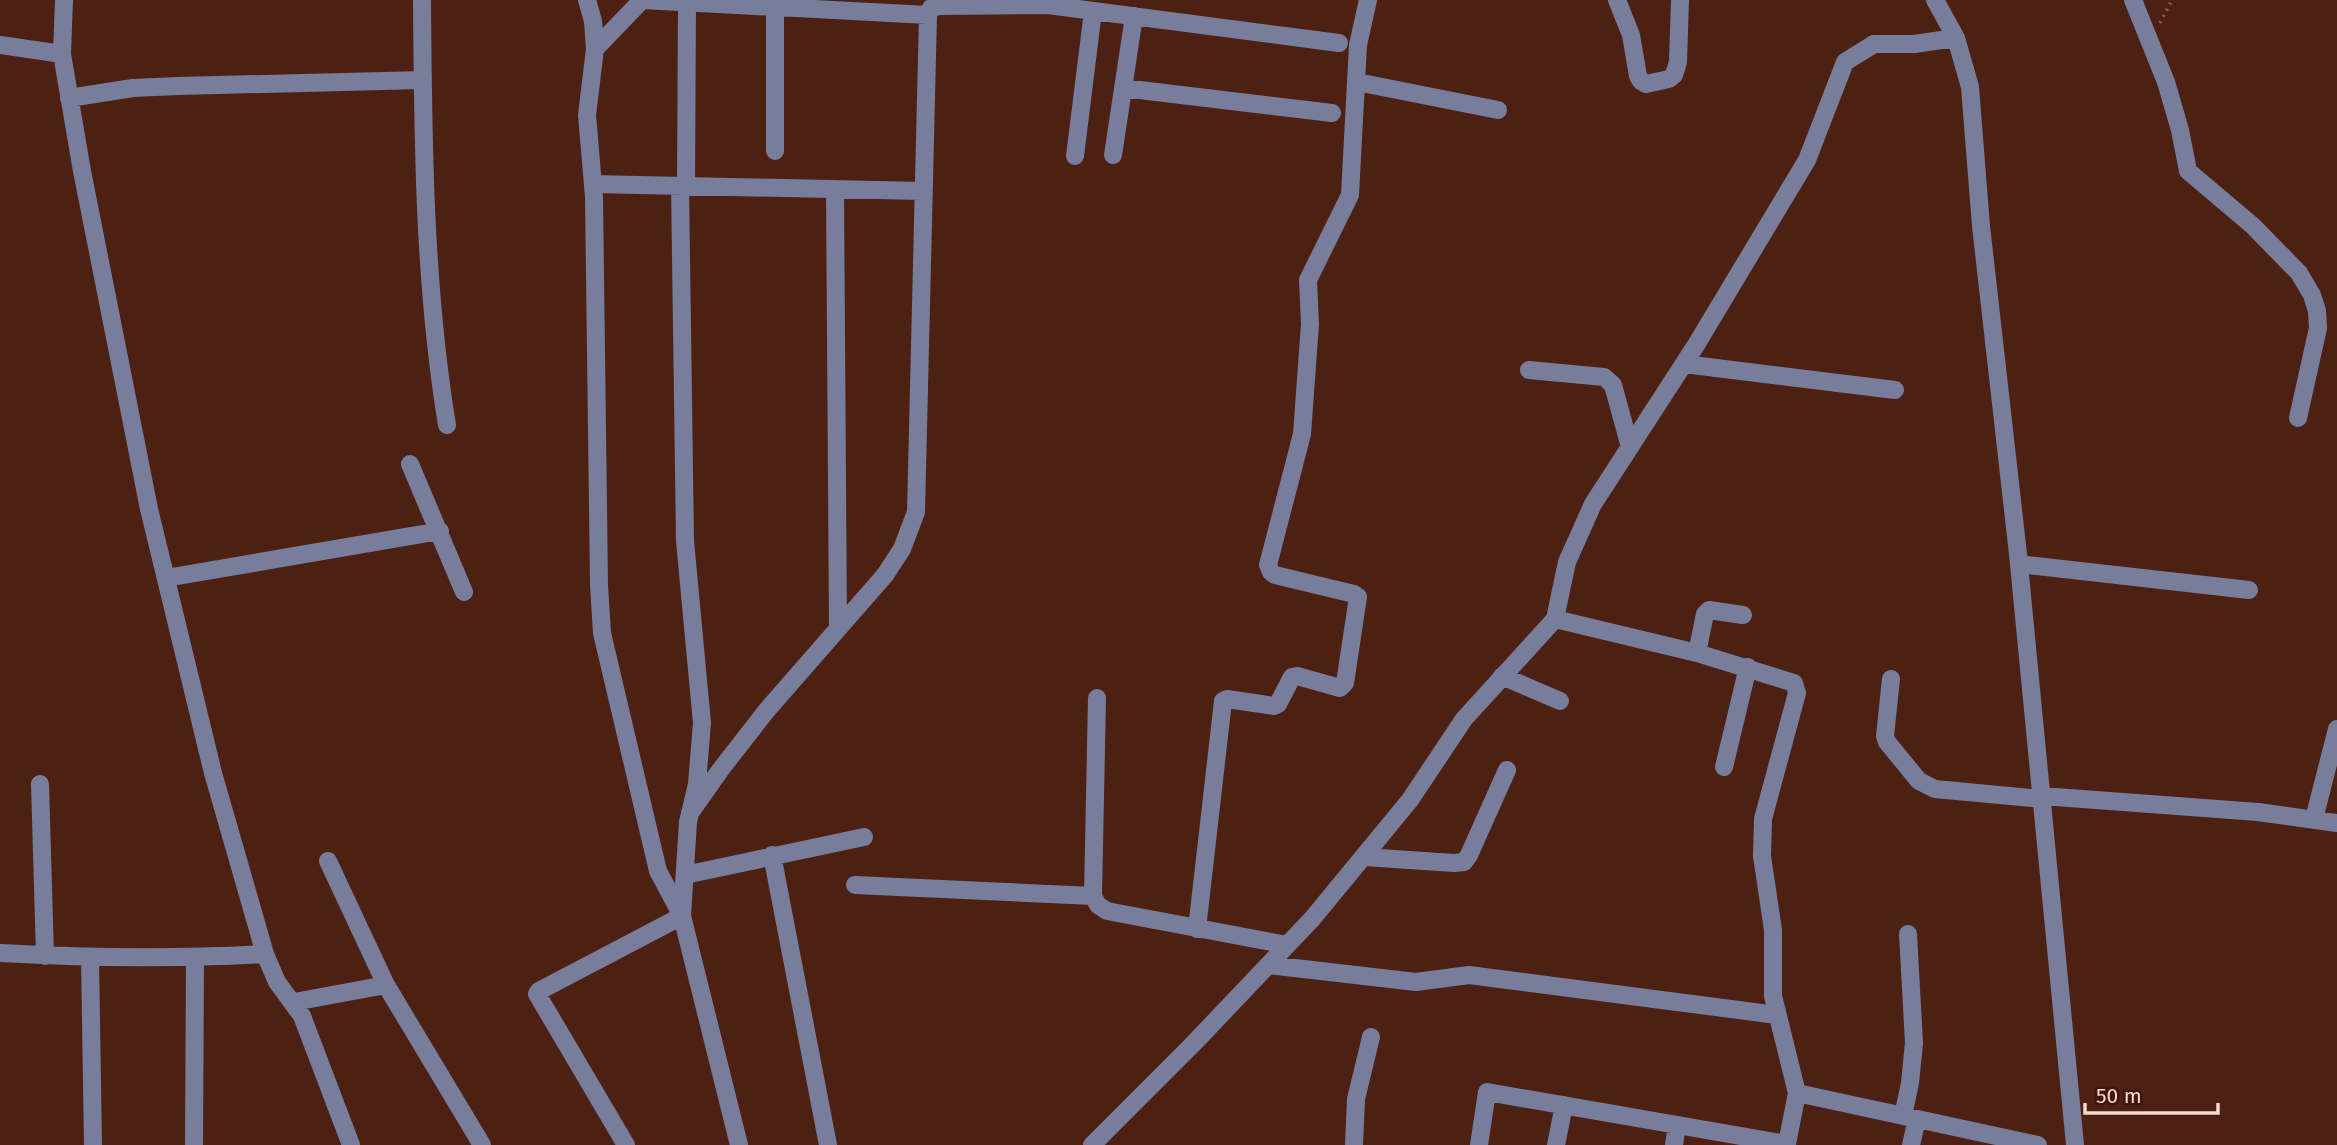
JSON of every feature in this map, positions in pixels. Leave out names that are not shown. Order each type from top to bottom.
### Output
[{"type":"street","points":[[64,0],[62,54],[69,98],[149,509],[213,773],[265,954],[277,982],[302,1016],[351,1145]]},
{"type":"street","points":[[422,0],[423,152],[435,337],[447,425]]},
{"type":"street","points":[[587,0],[593,21],[596,49],[587,116],[593,184],[602,634],[658,871],[682,916],[739,1145]]},
{"type":"street","points":[[596,49],[642,0],[928,15]]},
{"type":"street","points":[[1197,929],[1223,701],[1227,699],[1274,706],[1278,704],[1292,677],[1297,676],[1340,688],[1345,683],[1358,597],[1275,575],[1268,565],[1302,434],[1310,324],[1308,280],[1350,195],[1359,45],[1368,0]]},
{"type":"street","points":[[1617,0],[1631,35],[1638,76],[1641,81],[1647,83],[1669,79],[1677,69],[1680,0]]},
{"type":"street","points":[[1935,0],[1956,38],[1970,87],[1981,226],[2019,564],[2075,1145]]},
{"type":"street","points":[[2133,0],[2166,82],[2188,171],[2253,226],[2299,273],[2312,295],[2318,328],[2298,418]]},
{"type":"street","points":[[682,916],[690,813],[697,784],[702,723],[685,541],[683,186],[687,3]]},
{"type":"street","points":[[690,813],[759,720],[885,575],[902,549],[916,512],[928,15],[931,8],[1004,3],[1048,5],[1339,43]]},
{"type":"street","points":[[775,7],[775,151]]},
{"type":"street","points":[[1075,156],[1093,11]]},
{"type":"street","points":[[1113,155],[1133,16]]},
{"type":"street","points":[[1092,1145],[1287,945],[1410,800],[1464,719],[1555,619],[1567,562],[1593,504],[1684,364],[1807,160],[1845,62],[1874,44],[1914,44],[1956,38]]},
{"type":"street","points":[[0,46],[62,54]]},
{"type":"street","points":[[69,98],[134,88],[423,80]]},
{"type":"street","points":[[1357,82],[1498,110]]},
{"type":"street","points":[[1123,88],[1332,113]]},
{"type":"street","points":[[593,184],[923,191]]},
{"type":"street","points":[[835,189],[838,628]]},
{"type":"street","points":[[1684,364],[1895,390]]},
{"type":"street","points":[[1529,370],[1604,377],[1609,380],[1613,385],[1630,447]]},
{"type":"street","points":[[410,464],[464,592]]},
{"type":"street","points":[[166,578],[440,531]]},
{"type":"street","points":[[2019,564],[2249,590]]},
{"type":"street","points":[[1697,653],[1705,614],[1709,610],[1743,615]]},
{"type":"street","points":[[1479,1145],[1486,1092],[1787,1144],[1797,1093],[1772,987],[1772,920],[1761,839],[1763,819],[1797,693],[1794,682],[1697,653],[1555,619]]},
{"type":"street","points":[[1724,767],[1748,667]]},
{"type":"street","points":[[1502,676],[1560,701]]},
{"type":"street","points":[[1891,679],[1885,736],[1887,742],[1919,781],[1934,789],[2258,812],[2337,823]]},
{"type":"street","points":[[1097,698],[1093,896],[1098,905],[1107,911],[1287,945]]},
{"type":"street","points":[[2314,819],[2337,729]]},
{"type":"street","points":[[1364,857],[1464,862],[1507,770]]},
{"type":"street","points":[[40,784],[44,956]]},
{"type":"street","points":[[685,875],[864,837]]},
{"type":"street","points":[[772,855],[828,1145]]},
{"type":"street","points":[[328,861],[386,985],[482,1145]]},
{"type":"street","points":[[855,885],[1093,896]]},
{"type":"street","points":[[626,1145],[537,994],[682,916]]},
{"type":"street","points":[[1908,934],[1914,1043],[1910,1118],[1912,1145]]},
{"type":"street","points":[[0,953],[90,958],[194,958],[265,954]]},
{"type":"street","points":[[90,958],[93,1145]]},
{"type":"street","points":[[194,958],[194,1145]]},
{"type":"street","points":[[1269,965],[1416,982],[1469,975],[1777,1014]]},
{"type":"street","points":[[294,1002],[386,985]]},
{"type":"street","points":[[1353,1145],[1356,1099],[1371,1037]]},
{"type":"street","points":[[1797,1093],[2038,1145]]},
{"type":"street","points":[[1556,1145],[1563,1105]]},
{"type":"street","points":[[1674,1145],[1677,1125]]}]
